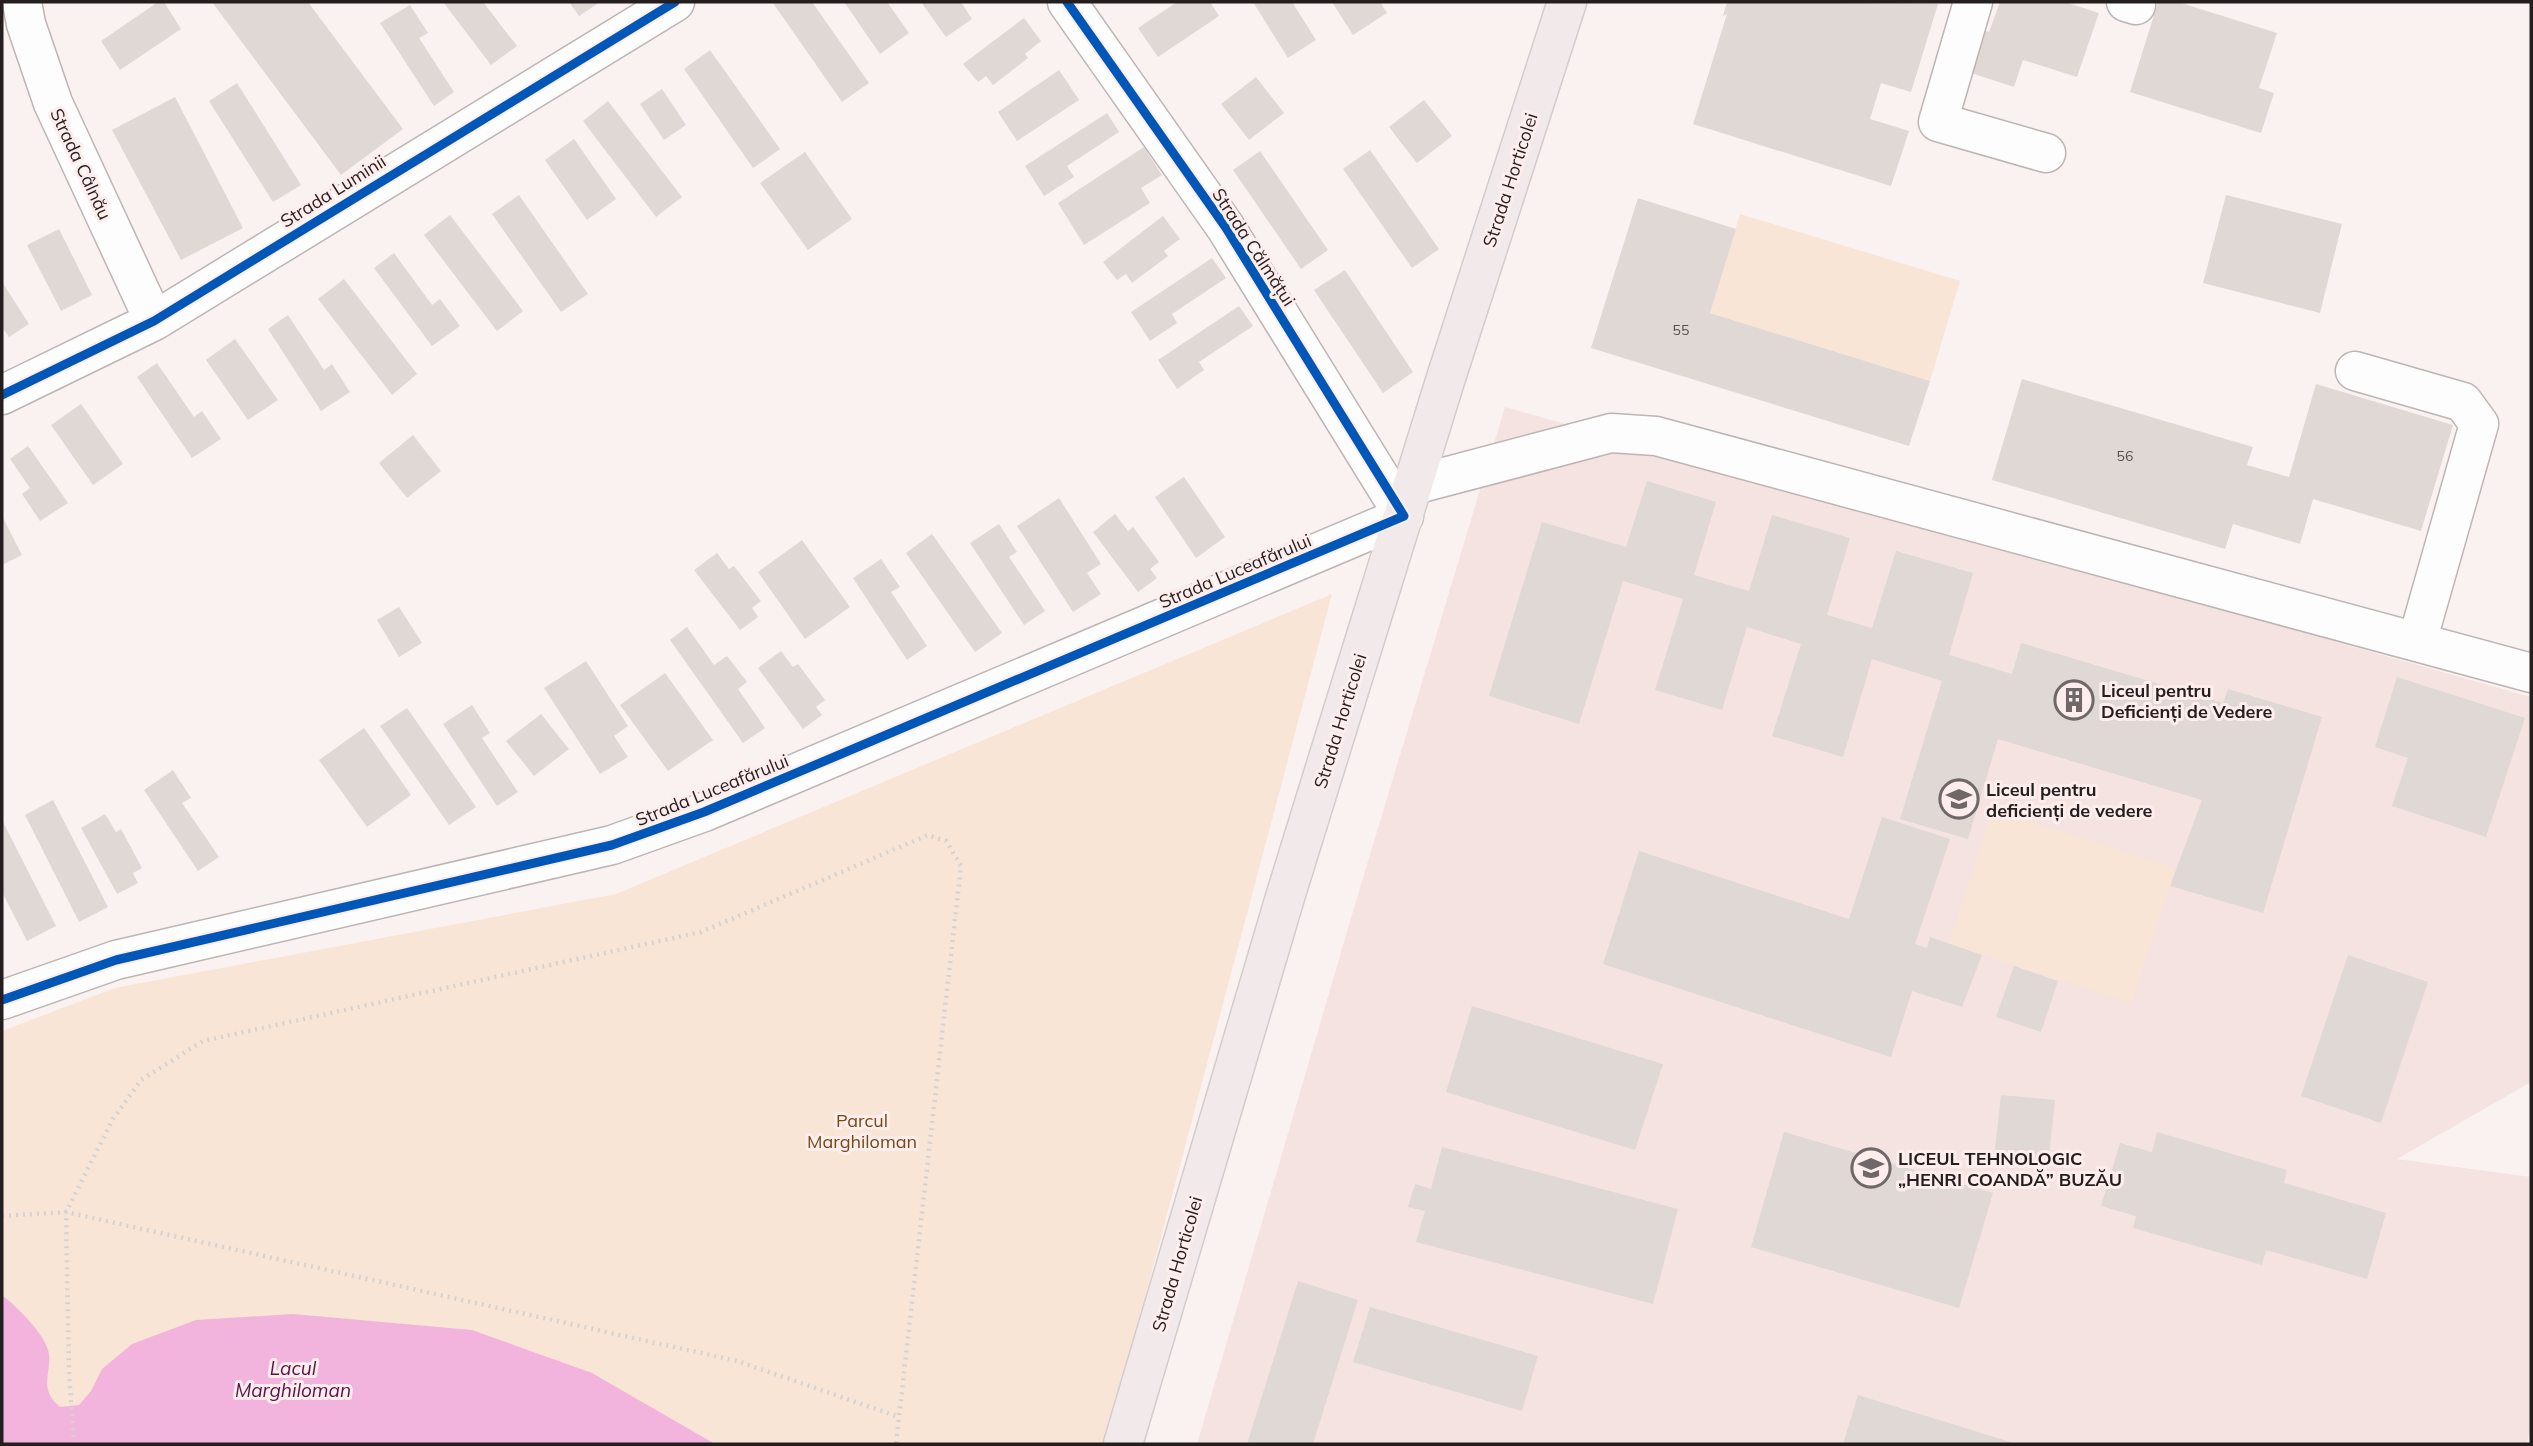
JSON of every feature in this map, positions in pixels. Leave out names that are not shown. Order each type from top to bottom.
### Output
[{"type":"main road","name":"Strada Horticolei","points":[[1123,1444],[1286,894],[1567,2]]},
{"type":"street","name":"Strada Câlnău","points":[[22,2],[26,24],[53,103],[154,321]]},
{"type":"street","name":"Strada Luminii","points":[[2,396],[154,321],[675,2]]},
{"type":"street","name":"Strada Călmățui","points":[[1067,2],[1226,228],[1409,500]]},
{"type":"street","points":[[1973,2],[1938,122],[2046,153]]},
{"type":"street","points":[[2355,371],[2463,402],[2479,424],[2417,642]]},
{"type":"street","name":"Strada Luceafărului","points":[[2,1000],[116,960],[612,845],[704,812],[1409,500],[1611,433],[1656,436],[2531,673]]},
{"type":"path","points":[[74,1444],[69,1372],[66,1212],[113,1119],[141,1080],[203,1041],[701,932],[928,835],[946,842],[961,866],[896,1444]]},
{"type":"path","points":[[2,1216],[66,1212],[737,1361],[899,1417]]},
{"type":"shaded area","points":[[1505,407],[2531,697],[2531,1082],[2397,1159],[2531,1177],[2531,1421],[2527,1444],[1197,1444],[1356,901]]},
{"type":"green space","points":[[1740,214],[1960,281],[1930,381],[1710,313]]},
{"type":"green space","name":"Parcul Marghiloman","points":[[1332,594],[1106,1444],[2,1444],[2,1031],[115,988],[616,894]]},
{"type":"green space","points":[[1992,809],[2176,869],[2132,1003],[1949,944]]},
{"type":"water","name":"Lacul Marghiloman","points":[[2,1295],[41,1335],[49,1357],[47,1385],[53,1400],[60,1407],[79,1405],[91,1391],[102,1369],[132,1344],[196,1320],[293,1314],[472,1330],[592,1373],[715,1444],[2,1444]]},
{"type":"building","points":[[158,2],[164,2],[181,29],[120,70],[101,41]]},
{"type":"building","points":[[212,2],[308,2],[403,129],[341,175]]},
{"type":"building","points":[[443,2],[483,2],[517,46],[491,65]]},
{"type":"building","points":[[569,2],[600,2],[579,16]]},
{"type":"building","points":[[812,2],[869,83],[842,102],[773,3]]},
{"type":"building","points":[[844,2],[887,2],[909,33],[880,54]]},
{"type":"building","points":[[921,2],[961,2],[972,19],[946,37]]},
{"type":"building","points":[[1177,2],[1210,2],[1219,16],[1158,57],[1138,28]]},
{"type":"building","points":[[1253,2],[1292,2],[1316,40],[1288,58]]},
{"type":"building","points":[[1332,2],[1380,2],[1387,13],[1353,35]]},
{"type":"building","points":[[1727,2],[1938,4],[1911,92],[1881,83],[1870,119],[1909,131],[1891,186],[1693,124],[1727,14],[1723,16]]},
{"type":"building","points":[[2000,2],[2065,2],[2099,13],[2077,77],[2023,60],[2014,87],[1968,72],[1982,30],[1989,32]]},
{"type":"building","points":[[2158,2],[2178,2],[2277,33],[2259,88],[2274,93],[2261,133],[2130,92]]},
{"type":"building","points":[[410,5],[428,33],[419,38],[454,92],[434,106],[380,23]]},
{"type":"building","points":[[1024,18],[1041,41],[1025,54],[1028,58],[993,85],[986,76],[978,82],[963,64]]},
{"type":"building","points":[[710,50],[780,149],[753,168],[684,69]]},
{"type":"building","points":[[1059,70],[1079,100],[1017,141],[998,112]]},
{"type":"building","points":[[1256,77],[1284,113],[1249,140],[1221,104]]},
{"type":"building","points":[[237,83],[301,185],[273,202],[209,101]]},
{"type":"building","points":[[662,89],[686,125],[664,140],[640,104]]},
{"type":"building","points":[[175,97],[243,228],[181,260],[112,130]]},
{"type":"building","points":[[1424,100],[1452,136],[1417,163],[1389,127]]},
{"type":"building","points":[[608,101],[682,197],[656,217],[583,121]]},
{"type":"building","points":[[1107,113],[1119,132],[1067,166],[1074,177],[1044,196],[1025,166]]},
{"type":"building","points":[[574,139],[616,199],[587,220],[545,160]]},
{"type":"building","points":[[1144,147],[1162,175],[1141,188],[1150,203],[1084,245],[1058,203]]},
{"type":"building","points":[[1370,150],[1439,249],[1412,268],[1343,169]]},
{"type":"building","points":[[1260,151],[1328,250],[1301,269],[1233,170]]},
{"type":"building","points":[[805,152],[852,219],[808,250],[760,183]]},
{"type":"building","points":[[519,195],[588,294],[561,312],[492,214]]},
{"type":"building","points":[[2226,195],[2342,224],[2320,313],[2203,283]]},
{"type":"building","points":[[1638,198],[1736,229],[1710,313],[1930,381],[1909,446],[1591,348]]},
{"type":"building","points":[[450,215],[523,311],[497,331],[424,235]]},
{"type":"building","points":[[1163,216],[1180,239],[1164,251],[1168,256],[1132,283],[1126,274],[1117,280],[1103,262]]},
{"type":"building","points":[[59,229],[92,295],[61,311],[27,245]]},
{"type":"building","points":[[394,253],[432,305],[440,299],[460,326],[432,346],[374,268]]},
{"type":"building","points":[[1212,258],[1226,278],[1172,314],[1177,323],[1150,341],[1131,312]]},
{"type":"building","points":[[1345,270],[1413,372],[1383,393],[1314,290]]},
{"type":"building","points":[[344,279],[417,374],[392,395],[318,299]]},
{"type":"building","points":[[2,282],[29,324],[9,337],[2,327]]},
{"type":"building","points":[[1239,306],[1253,326],[1199,362],[1204,370],[1177,389],[1158,360]]},
{"type":"building","points":[[288,315],[324,370],[332,364],[350,392],[321,411],[268,329]]},
{"type":"building","points":[[235,339],[278,400],[248,420],[206,360]]},
{"type":"building","points":[[157,363],[194,417],[202,411],[221,439],[192,458],[137,377]]},
{"type":"building","points":[[2022,379],[2253,447],[2247,465],[2289,477],[2316,384],[2453,425],[2421,531],[2313,499],[2300,544],[2233,524],[2225,549],[1992,480]]},
{"type":"building","points":[[81,404],[123,464],[93,485],[51,425]]},
{"type":"building","points":[[413,435],[441,471],[407,498],[379,463]]},
{"type":"building","points":[[28,446],[68,503],[40,521],[22,494],[30,488],[10,459]]},
{"type":"building","points":[[1184,477],[1225,537],[1196,558],[1155,497]]},
{"type":"building","name":"Liceul pentru Deficienți de Vedere","points":[[1647,481],[1716,502],[1694,575],[1749,591],[1772,515],[1850,538],[1827,615],[1872,628],[1896,551],[1973,573],[1949,655],[2012,674],[2021,643],[2223,703],[2228,689],[2322,717],[2263,913],[2170,886],[2202,800],[1998,739],[1968,839],[1900,819],[1942,681],[1872,659],[1843,757],[1772,736],[1801,644],[1747,627],[1722,710],[1655,690],[1683,599],[1623,581],[1579,724],[1489,696],[1542,522],[1626,547]]},
{"type":"building","points":[[1059,498],[1101,564],[1087,573],[1101,594],[1073,612],[1017,526]]},
{"type":"building","points":[[1115,514],[1128,531],[1133,527],[1159,562],[1150,569],[1157,578],[1138,592],[1093,532]]},
{"type":"building","points":[[2,516],[22,555],[2,565]]},
{"type":"building","points":[[999,524],[1017,552],[1009,557],[1045,611],[1024,625],[970,543]]},
{"type":"building","points":[[932,534],[1002,633],[975,652],[906,553]]},
{"type":"building","points":[[802,540],[850,607],[805,639],[758,572]]},
{"type":"building","points":[[717,553],[729,569],[734,566],[761,601],[752,608],[758,617],[740,630],[694,570]]},
{"type":"building","points":[[881,559],[900,587],[891,592],[927,646],[907,660],[853,578]]},
{"type":"building","points":[[399,607],[422,643],[399,657],[377,620]]},
{"type":"building","points":[[687,627],[714,665],[727,656],[747,682],[738,689],[765,728],[743,743],[670,640]]},
{"type":"building","points":[[781,651],[793,667],[798,664],[825,700],[816,707],[822,715],[803,729],[758,668]]},
{"type":"building","points":[[586,661],[628,726],[614,736],[628,757],[600,774],[544,688]]},
{"type":"building","points":[[665,673],[713,740],[668,771],[620,705]]},
{"type":"building","points":[[2397,677],[2525,718],[2486,837],[2392,806],[2408,758],[2375,747]]},
{"type":"building","points":[[472,705],[490,733],[482,738],[518,792],[497,806],[443,724]]},
{"type":"building","points":[[407,708],[476,807],[449,825],[380,726]]},
{"type":"building","points":[[541,714],[569,749],[534,776],[506,741]]},
{"type":"building","points":[[364,728],[411,795],[367,827],[319,760]]},
{"type":"building","points":[[173,770],[191,798],[182,803],[219,857],[198,871],[144,790]]},
{"type":"building","points":[[53,800],[108,907],[79,922],[25,815]]},
{"type":"building","points":[[105,814],[116,832],[121,829],[142,868],[133,873],[138,883],[117,894],[81,828]]},
{"type":"building","points":[[1882,817],[1950,839],[1915,944],[1927,948],[1930,937],[1982,955],[1962,1007],[1912,991],[1891,1057],[1603,964],[1639,851],[1849,919]]},
{"type":"building","points":[[2,820],[56,926],[27,941],[2,892]]},
{"type":"building","points":[[2348,955],[2428,982],[2381,1123],[2301,1096]]},
{"type":"building","points":[[2014,966],[2058,981],[2041,1032],[1996,1017]]},
{"type":"building","points":[[1472,1006],[1663,1064],[1635,1150],[1446,1092]]},
{"type":"building","points":[[2001,1095],[2055,1100],[2048,1164],[1994,1158]]},
{"type":"building","points":[[1784,1132],[1993,1193],[1959,1308],[1751,1247]]},
{"type":"building","points":[[2157,1132],[2287,1170],[2284,1183],[2386,1213],[2367,1279],[2266,1250],[2262,1265],[2133,1228],[2136,1216],[2101,1206],[2120,1143],[2152,1152]]},
{"type":"building","points":[[1442,1147],[1678,1209],[1653,1304],[1416,1242],[1425,1211],[1408,1207],[1415,1184],[1431,1189]]},
{"type":"building","points":[[1298,1281],[1358,1300],[1313,1444],[1247,1444]]},
{"type":"building","points":[[1370,1307],[1538,1356],[1522,1411],[1353,1362]]},
{"type":"building","points":[[1858,1395],[2017,1444],[1843,1444]]},
{"type":"cycle path","points":[[2,395],[154,321],[675,2]]},
{"type":"cycle path","points":[[2,1000],[116,960],[612,845],[704,812],[1404,516],[1226,228],[1067,2]]},
{"type":"place","name":"Liceul pentru Deficienți de Vedere","points":[[2074,700]]},
{"type":"place","name":"Liceul pentru deficienți de vedere","points":[[1959,799]]},
{"type":"place","name":"LICEUL TEHNOLOGIC „HENRI COANDĂ” BUZĂU","points":[[1871,1168]]}]
